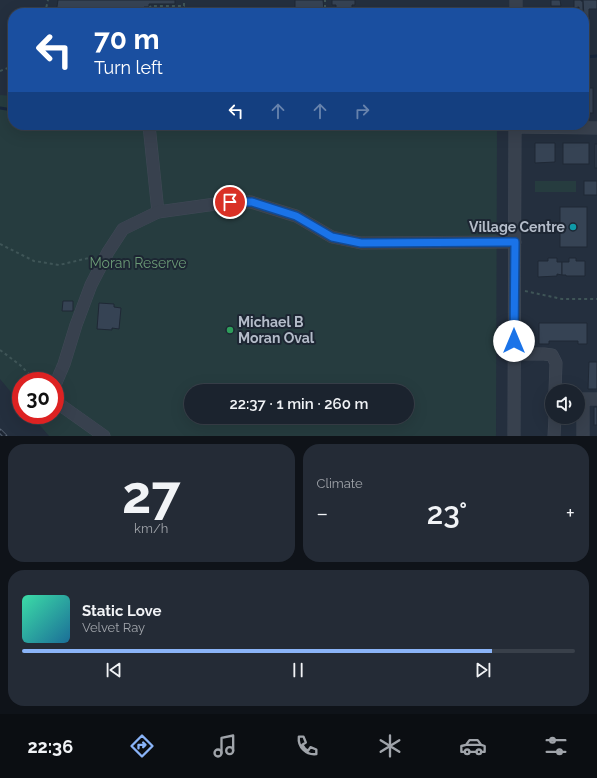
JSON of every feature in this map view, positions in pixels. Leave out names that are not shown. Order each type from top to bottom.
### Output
[{"type":"street","points":[[150,130],[158,212]]},
{"type":"street","points":[[514,436],[515,130]]},
{"type":"street","points":[[61,372],[76,325],[90,290],[108,252],[124,229],[158,212],[230,202],[252,202],[296,216],[332,237],[361,243],[515,242]]},
{"type":"street","points":[[514,354],[552,355],[556,363],[555,384]]},
{"type":"street","points":[[583,436],[583,399],[597,399]]},
{"type":"street","points":[[64,407],[104,436]]},
{"type":"street","points":[[554,436],[555,424]]},
{"type":"path","points":[[149,8],[150,6],[184,6],[184,0]]},
{"type":"path","points":[[325,0],[325,8]]},
{"type":"path","points":[[0,244],[34,261],[59,265],[108,252]]},
{"type":"path","points":[[519,289],[562,299],[597,299]]},
{"type":"path","points":[[0,350],[27,372]]},
{"type":"green space","name":"Moran Reserve","points":[[0,95],[8,96],[8,130],[497,130],[496,436],[49,436],[39,424],[64,424],[64,372],[12,372],[12,393],[0,379]]},
{"type":"green space","points":[[535,181],[576,181],[576,192],[535,192]]},
{"type":"building","points":[[58,0],[175,0],[175,4],[149,4],[149,7],[144,8],[57,8]]},
{"type":"building","points":[[295,0],[323,0],[324,8],[295,8]]},
{"type":"building","points":[[332,0],[355,0],[355,5],[352,5],[352,8],[336,8],[336,5],[332,5]]},
{"type":"building","points":[[551,0],[560,0],[561,6],[551,6]]},
{"type":"building","points":[[574,0],[583,1],[583,8],[574,8]]},
{"type":"building","points":[[583,0],[597,0],[597,9],[583,8]]},
{"type":"building","points":[[589,88],[593,88],[593,113],[589,113]]},
{"type":"building","points":[[535,143],[555,143],[555,162],[535,163]]},
{"type":"building","points":[[563,143],[589,143],[589,164],[563,164]]},
{"type":"building","points":[[595,144],[597,144],[597,168],[595,168]]},
{"type":"building","points":[[584,181],[597,181],[597,195],[584,195]]},
{"type":"building","name":"Village Centre","points":[[560,207],[587,207],[587,247],[560,247]]},
{"type":"building","points":[[548,258],[557,258],[557,262],[562,262],[562,275],[557,274],[557,276],[538,277],[538,261],[548,261]]},
{"type":"building","points":[[569,258],[576,258],[576,261],[585,261],[585,276],[562,275],[562,262],[569,262]]},
{"type":"building","points":[[63,301],[73,301],[73,311],[62,311]]},
{"type":"building","points":[[99,303],[114,304],[114,307],[121,308],[119,329],[97,329]]},
{"type":"building","points":[[539,323],[587,323],[587,344],[578,344],[578,341],[549,341],[549,344],[539,344]]},
{"type":"building","points":[[589,362],[597,362],[597,389],[588,389]]},
{"type":"building","points":[[594,407],[597,407],[597,425],[594,425]]},
{"type":"waterway","points":[[589,57],[597,56]]},
{"type":"waterway","points":[[0,108],[8,109]]},
{"type":"railway","points":[[0,431],[5,436]]},
{"type":"place","name":"Village Centre","points":[[573,227]]},
{"type":"place","name":"Michael B Moran Oval","points":[[230,330]]},
{"type":"route","points":[[230,202],[252,202],[296,216],[332,237],[361,243],[515,242],[514,341]]}]
